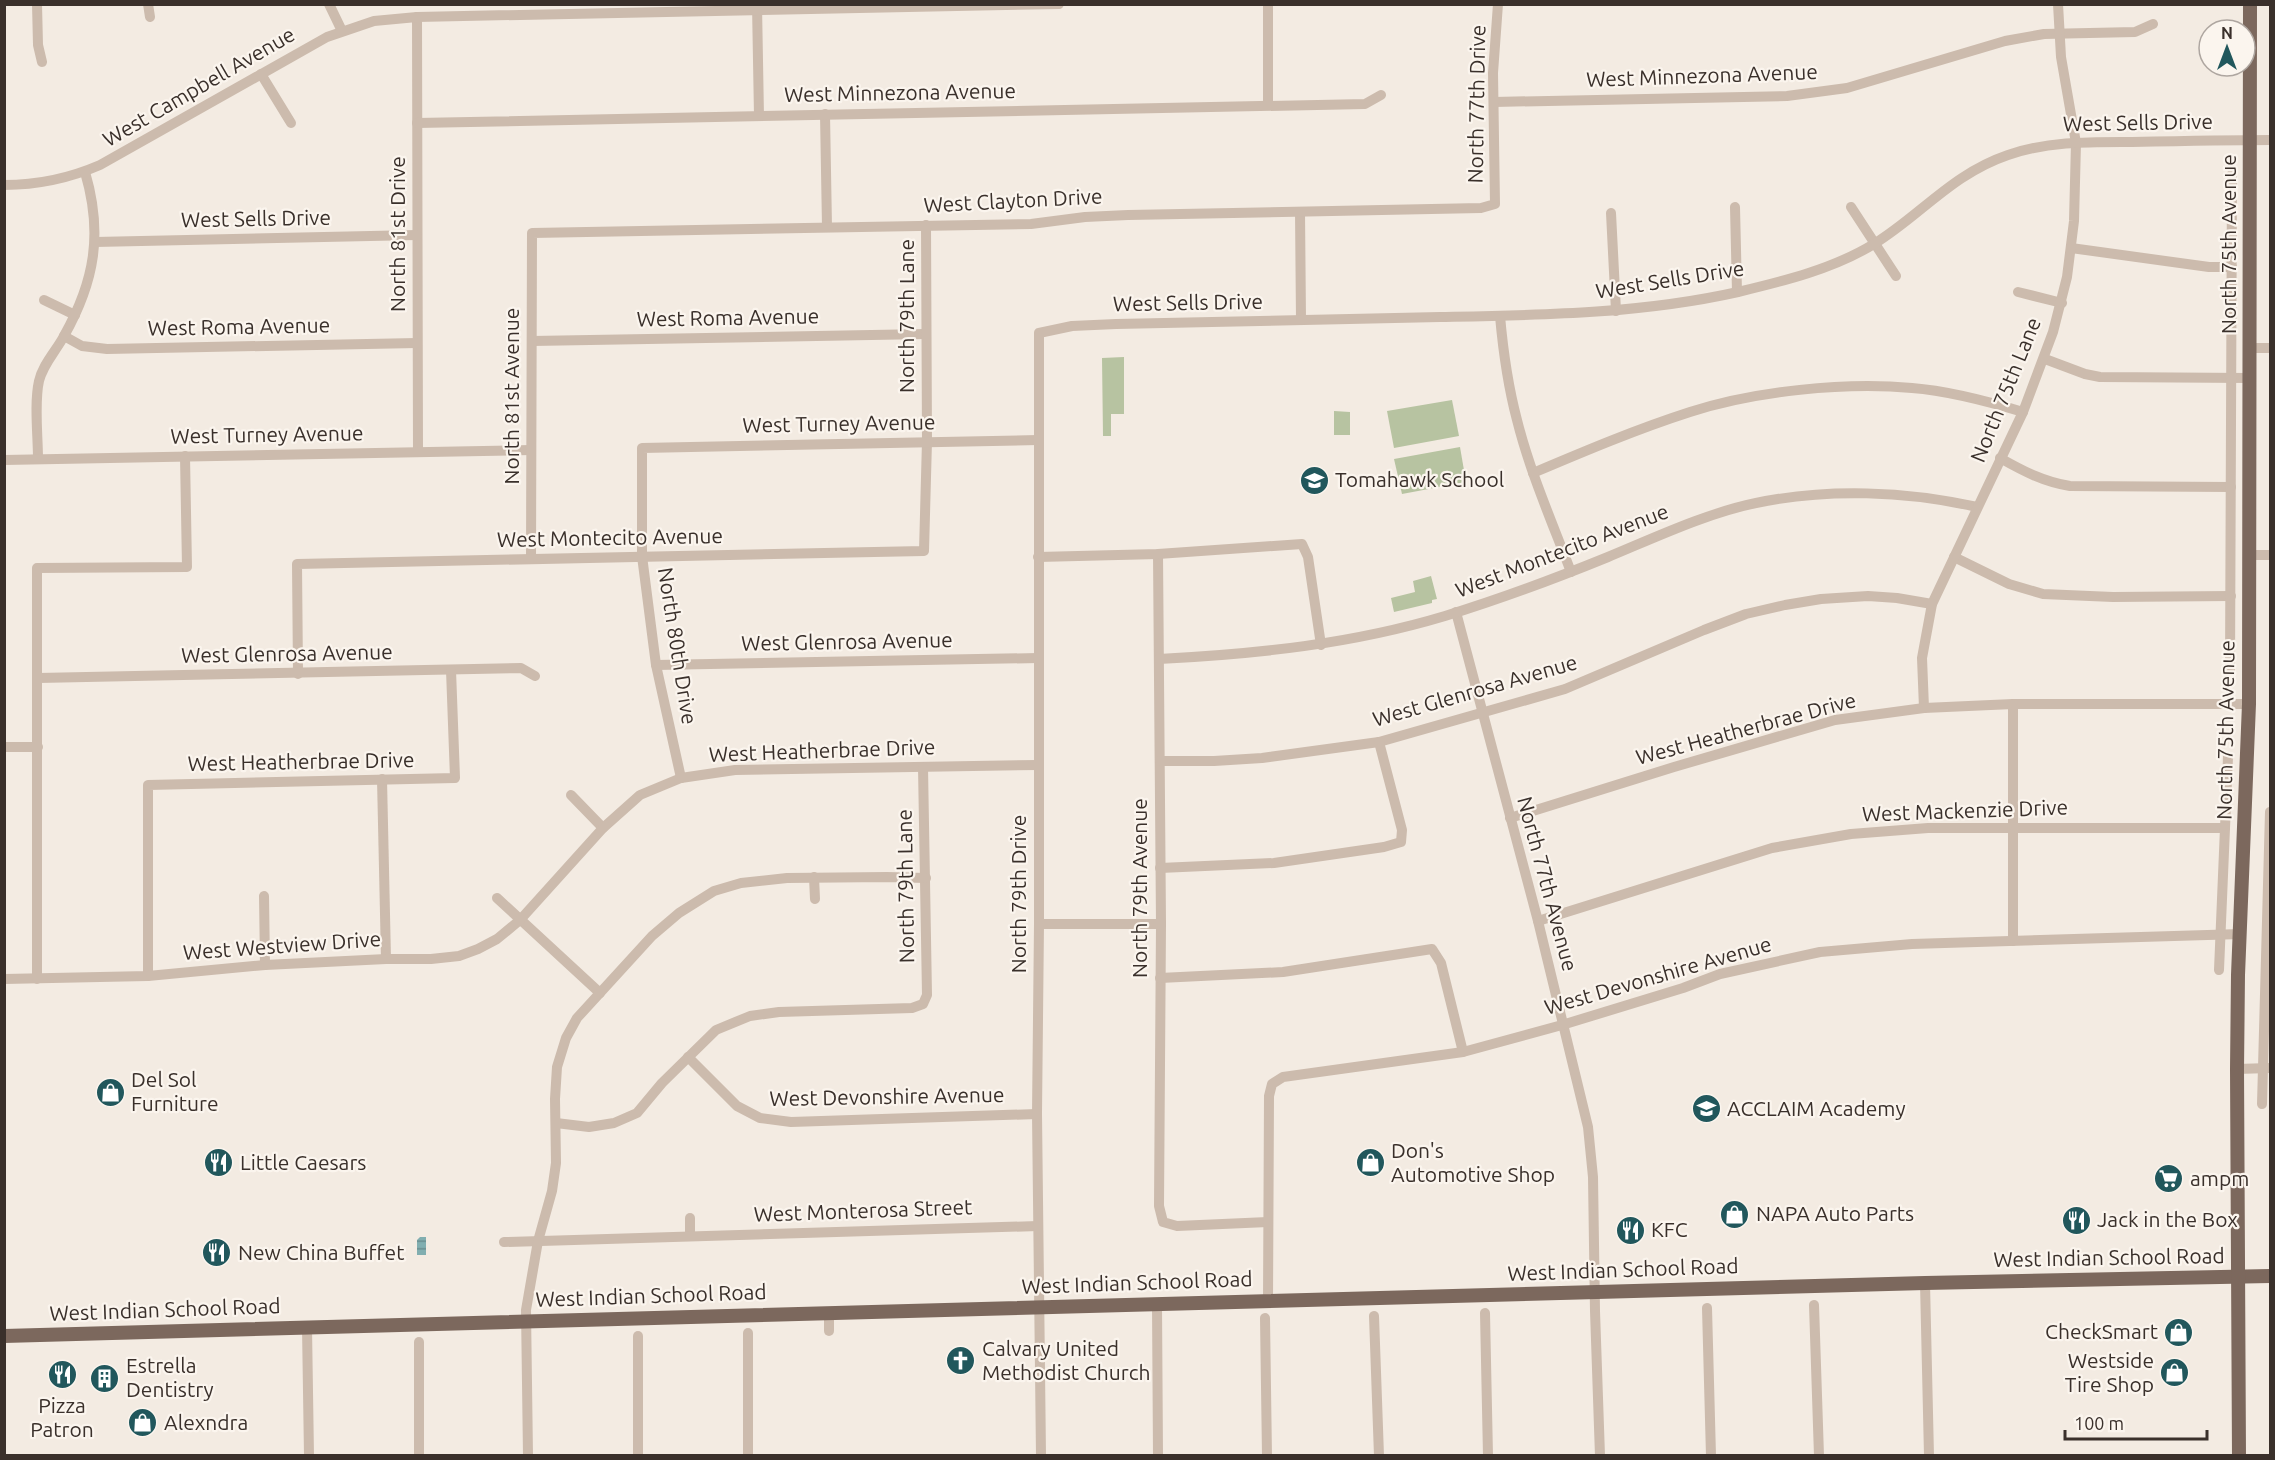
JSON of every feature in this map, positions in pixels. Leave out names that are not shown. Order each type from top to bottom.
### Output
[{"type":"main road","name":"North 75th Avenue","points":[[2240,1455],[2237,1069],[2249,704],[2250,4]]},
{"type":"main road","name":"West Indian School Road","points":[[4,1336],[1268,1300],[2271,1276]]},
{"type":"street","points":[[37,4],[38,45],[42,62]]},
{"type":"street","points":[[148,4],[150,17]]},
{"type":"street","points":[[329,4],[342,31]]},
{"type":"street","name":"West Campbell Avenue","points":[[4,185],[34,184],[85,172],[115,158],[327,37],[374,21],[417,17],[757,7],[1059,4]]},
{"type":"street","points":[[1268,4],[1268,105]]},
{"type":"street","name":"North 77th Drive","points":[[1496,204],[1493,73],[1498,4]]},
{"type":"street","name":"North 75th Lane","points":[[1924,708],[1922,658],[1932,604],[2023,412],[2045,359],[2062,303],[2071,248],[2076,190],[2076,143],[2058,34],[2058,4]]},
{"type":"street","points":[[757,7],[759,116]]},
{"type":"street","name":"North 81st Drive","points":[[417,17],[418,452]]},
{"type":"street","name":"West Minnezona Avenue","points":[[1494,102],[1787,96],[1847,88],[2006,40],[2044,34],[2135,32],[2153,24]]},
{"type":"street","points":[[261,74],[291,123]]},
{"type":"street","name":"West Minnezona Avenue","points":[[417,123],[1365,104],[1382,95]]},
{"type":"street","points":[[825,114],[827,227]]},
{"type":"street","name":"West Sells Drive","points":[[1039,333],[1072,326],[1500,316],[1616,311],[1737,292],[1835,264],[1875,244],[1943,189],[1978,168],[2007,155],[2036,147],[2076,143],[2271,140]]},
{"type":"street","points":[[38,459],[39,381],[75,315],[88,284],[95,242],[93,208],[85,172]]},
{"type":"street","name":"North 75th Avenue","points":[[2230,671],[2232,174]]},
{"type":"street","name":"West Clayton Drive","points":[[532,233],[1031,224],[1128,215],[1481,207],[1496,204]]},
{"type":"street","points":[[1735,207],[1737,292]]},
{"type":"street","points":[[1851,207],[1896,276]]},
{"type":"street","points":[[1300,212],[1301,320]]},
{"type":"street","points":[[1611,213],[1616,311]]},
{"type":"street","name":"North 79th Lane","points":[[924,550],[927,441],[926,225]]},
{"type":"street","name":"North 81st Avenue","points":[[531,559],[532,233]]},
{"type":"street","name":"West Sells Drive","points":[[95,242],[417,235]]},
{"type":"street","points":[[2071,248],[2209,267],[2232,267]]},
{"type":"street","points":[[2018,292],[2062,303]]},
{"type":"street","points":[[44,300],[75,315]]},
{"type":"street","points":[[1500,316],[1516,419],[1533,473],[1571,572]]},
{"type":"street","name":"North 79th Drive","points":[[1039,333],[1040,924],[1037,1114],[1041,1455]]},
{"type":"street","name":"West Roma Avenue","points":[[532,341],[926,334]]},
{"type":"street","name":"West Roma Avenue","points":[[64,336],[82,346],[107,349],[417,343]]},
{"type":"street","points":[[2250,348],[2271,348]]},
{"type":"street","points":[[2045,359],[2085,374],[2100,377],[2249,378]]},
{"type":"street","points":[[1533,473],[1692,411],[1802,390],[1912,388],[1969,396],[2023,412]]},
{"type":"street","name":"West Turney Avenue","points":[[642,448],[1038,440]]},
{"type":"street","name":"North 80th Drive","points":[[642,448],[642,556],[656,665],[681,778]]},
{"type":"street","name":"West Turney Avenue","points":[[4,460],[531,450]]},
{"type":"street","points":[[37,979],[37,568],[187,567],[185,456]]},
{"type":"street","points":[[2000,458],[2024,472],[2052,483],[2070,486],[2231,487]]},
{"type":"street","name":"West Montecito Avenue","points":[[1160,659],[1235,655],[1321,645],[1383,634],[1456,612],[1571,572],[1687,524],[1756,503],[1810,496],[1861,494],[1911,496],[1977,507]]},
{"type":"street","points":[[1038,557],[1158,554],[1302,544],[1308,556],[1321,645]]},
{"type":"street","name":"West Montecito Avenue","points":[[298,674],[297,564],[924,550]]},
{"type":"street","name":"North 79th Avenue","points":[[1158,554],[1161,924],[1159,1206],[1163,1222],[1177,1226],[1268,1222]]},
{"type":"street","points":[[2249,555],[2271,555]]},
{"type":"street","points":[[1954,556],[2009,584],[2043,594],[2113,597],[2231,596]]},
{"type":"street","name":"West Glenrosa Avenue","points":[[1160,761],[1262,758],[1379,742],[1564,689],[1746,614],[1821,599],[1868,596],[1932,604]]},
{"type":"street","name":"North 77th Avenue","points":[[1456,612],[1538,921],[1588,1126],[1593,1177],[1600,1455]]},
{"type":"street","name":"West Glenrosa Avenue","points":[[656,665],[1038,657]]},
{"type":"street","name":"West Glenrosa Avenue","points":[[38,678],[521,668],[535,676]]},
{"type":"street","name":"West Heatherbrae Drive","points":[[148,976],[148,785],[455,778],[451,670]]},
{"type":"street","points":[[2013,704],[2013,941]]},
{"type":"street","name":"West Heatherbrae Drive","points":[[1510,818],[1835,720],[1924,708],[2013,704],[2249,704]]},
{"type":"street","points":[[1160,868],[1274,863],[1384,847],[1401,842],[1402,830],[1379,742]]},
{"type":"street","points":[[4,747],[38,747]]},
{"type":"street","name":"North 75th Avenue","points":[[2219,970],[2228,757]]},
{"type":"street","name":"West Heatherbrae Drive","points":[[520,920],[603,828],[640,795],[681,778],[735,770],[1038,765]]},
{"type":"street","name":"North 79th Lane","points":[[688,1057],[716,1030],[750,1016],[779,1012],[912,1008],[923,1004],[927,996],[923,766]]},
{"type":"street","points":[[382,779],[386,959]]},
{"type":"street","points":[[571,795],[603,828]]},
{"type":"street","points":[[2262,1104],[2266,1068],[2271,812]]},
{"type":"street","name":"West Mackenzie Drive","points":[[1538,921],[1772,848],[1851,834],[1928,828],[2225,828]]},
{"type":"street","points":[[528,1455],[528,1339],[525,1321],[538,1241],[552,1191],[556,1163],[557,1067],[566,1038],[586,1007],[652,936],[679,913],[714,891],[741,884],[787,878],[926,878]]},
{"type":"street","points":[[814,878],[815,899]]},
{"type":"street","points":[[264,896],[265,965]]},
{"type":"street","points":[[497,898],[600,993]]},
{"type":"street","name":"West Westview Drive","points":[[4,979],[148,976],[265,965],[459,956],[478,950],[497,939],[520,920]]},
{"type":"street","points":[[1040,924],[1161,924]]},
{"type":"street","name":"West Devonshire Avenue","points":[[1268,1222],[1269,1096],[1272,1084],[1283,1077],[1463,1052],[1562,1025],[1683,988],[1720,974],[1820,952],[1912,944],[2241,934]]},
{"type":"street","points":[[1160,978],[1283,972],[1432,950],[1441,963],[1463,1052]]},
{"type":"street","points":[[556,1123],[589,1127],[614,1123],[637,1113],[688,1057]]},
{"type":"street","name":"West Devonshire Avenue","points":[[688,1057],[737,1106],[760,1118],[791,1122],[1037,1114]]},
{"type":"street","points":[[2237,1069],[2266,1068]]},
{"type":"street","points":[[690,1218],[690,1236]]},
{"type":"street","points":[[1268,1222],[1268,1300]]},
{"type":"street","name":"West Monterosa Street","points":[[504,1242],[1038,1226]]},
{"type":"street","points":[[1925,1283],[1929,1455]]},
{"type":"street","points":[[1157,1304],[1158,1455]]},
{"type":"street","points":[[1814,1305],[1819,1455]]},
{"type":"street","points":[[1707,1308],[1711,1455]]},
{"type":"street","points":[[829,1312],[829,1331]]},
{"type":"street","points":[[1485,1313],[1488,1455]]},
{"type":"street","points":[[1374,1316],[1379,1455]]},
{"type":"street","points":[[1265,1318],[1267,1455]]},
{"type":"street","points":[[307,1327],[309,1455]]},
{"type":"street","points":[[748,1333],[748,1455]]},
{"type":"street","points":[[638,1336],[638,1455]]},
{"type":"street","points":[[419,1342],[419,1455]]},
{"type":"green space","points":[[1124,357],[1124,414],[1111,414],[1111,436],[1103,436],[1102,358]]},
{"type":"green space","points":[[1452,400],[1459,436],[1394,448],[1387,411]]},
{"type":"green space","points":[[1334,411],[1350,412],[1350,435],[1334,435]]},
{"type":"green space","points":[[1460,447],[1466,482],[1402,494],[1394,459]]},
{"type":"green space","points":[[1431,576],[1437,599],[1432,600],[1432,603],[1394,612],[1391,598],[1415,592],[1413,581]]},
{"type":"water","points":[[420,1237],[426,1237],[426,1255],[417,1255],[417,1240]]},
{"type":"place","name":"Tomahawk School","points":[[1314,480]]},
{"type":"place","name":"Del Sol Furniture","points":[[110,1092]]},
{"type":"place","name":"ACCLAIM Academy","points":[[1706,1109]]},
{"type":"place","name":"Little Caesars","points":[[219,1163]]},
{"type":"place","name":"Don's Automotive Shop","points":[[1370,1163]]},
{"type":"place","name":"ampm","points":[[2169,1179]]},
{"type":"place","name":"NAPA Auto Parts","points":[[1735,1214]]},
{"type":"place","name":"Jack in the Box","points":[[2076,1220]]},
{"type":"place","name":"KFC","points":[[1630,1230]]},
{"type":"place","name":"New China Buffet","points":[[217,1253]]},
{"type":"place","name":"CheckSmart","points":[[2179,1332]]},
{"type":"place","name":"Calvary United Methodist Church","points":[[961,1361]]},
{"type":"place","name":"Westside Tire Shop","points":[[2175,1373]]},
{"type":"place","name":"Pizza Patron","points":[[62,1375]]},
{"type":"place","name":"Estrella Dentistry","points":[[105,1378]]},
{"type":"place","name":"Alexndra","points":[[143,1423]]}]
